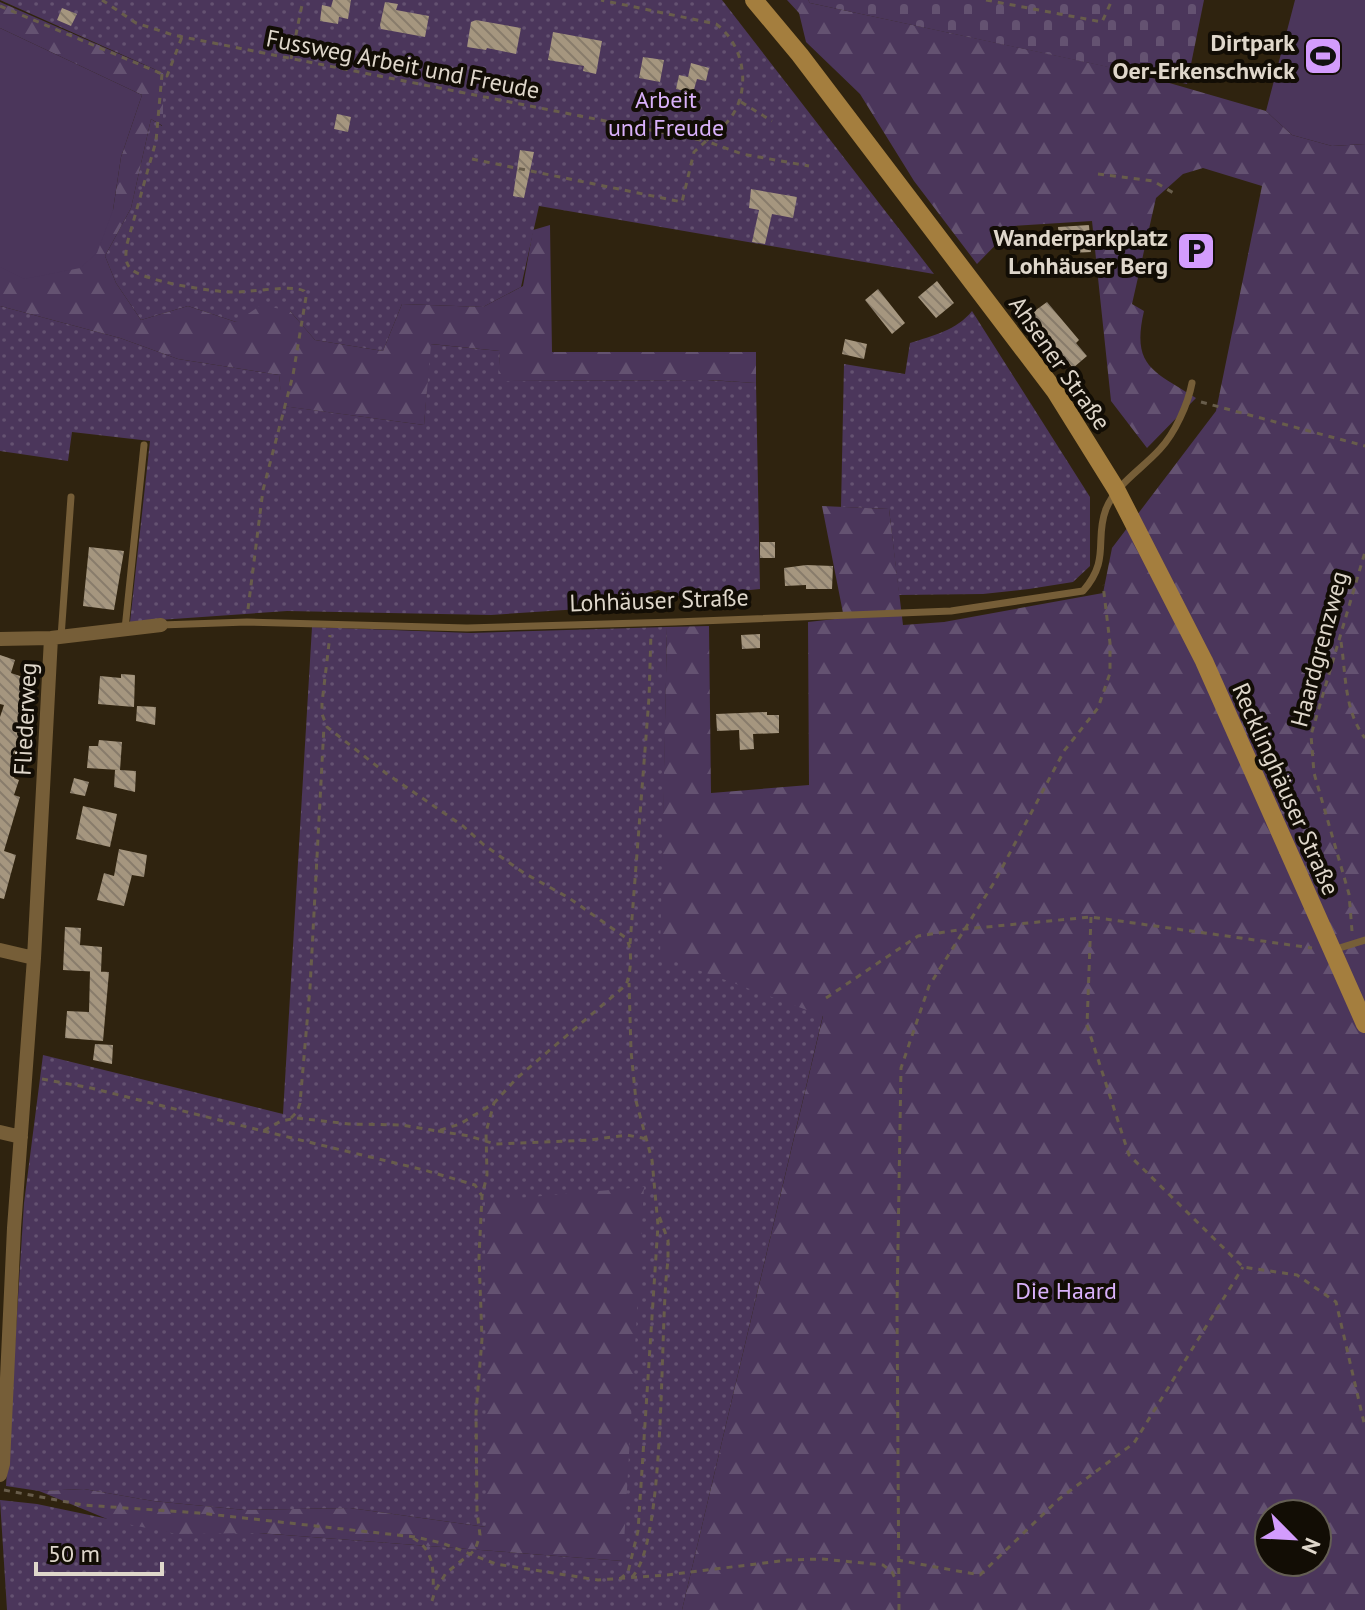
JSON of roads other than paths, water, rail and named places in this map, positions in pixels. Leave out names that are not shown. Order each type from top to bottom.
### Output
[{"type":"main road","name":"Ahsener Straße","points":[[754,0],[800,55],[1055,391],[1116,489],[1204,661]]},
{"type":"main road","name":"Recklinghäuser Straße","points":[[1204,661],[1365,1024]]},
{"type":"street","name":"Lohhäuser Straße","points":[[0,639],[56,637],[161,625]]},
{"type":"street","name":"Fliederweg","points":[[0,1475],[56,637]]},
{"type":"street","points":[[0,950],[34,958]]},
{"type":"street","points":[[0,1132],[21,1137]]},
{"type":"lane","points":[[1116,489],[1162,448],[1189,399],[1192,383]]},
{"type":"lane","points":[[125,629],[144,445]]},
{"type":"lane","name":"Lohhäuser Straße","points":[[161,625],[247,622],[467,628],[951,611],[1083,591],[1096,578],[1104,512],[1116,489]]},
{"type":"lane","points":[[56,637],[71,497]]},
{"type":"lane","points":[[1331,951],[1365,940]]},
{"type":"place","name":"Dirtpark Oer-Erkenschwick","points":[[1323,56]]},
{"type":"place","name":"Wanderparkplatz Lohhäuser Berg","points":[[1196,251]]},
{"type":"park label","name":"Arbeit und Freude","points":[[666,113]]},
{"type":"park label","name":"Die Haard","points":[[1066,1290]]}]
